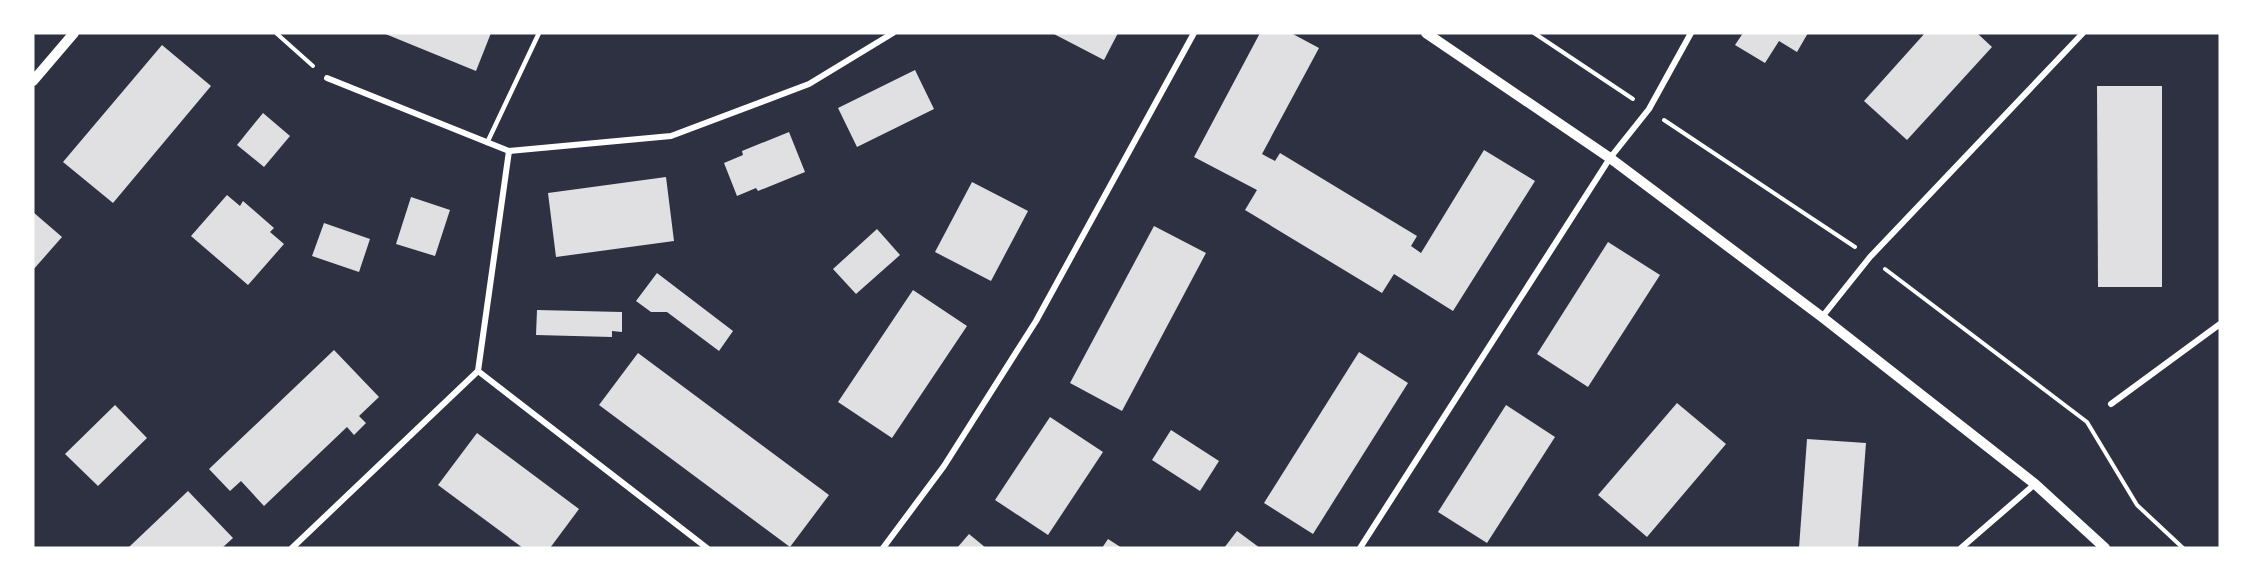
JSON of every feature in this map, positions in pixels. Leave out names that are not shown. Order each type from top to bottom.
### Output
[{"type":"street","points":[[33,81],[74,33]]},
{"type":"street","points":[[327,78],[509,151],[671,136],[809,84],[893,33]]},
{"type":"street","points":[[883,548],[944,466],[1036,321],[1194,33]]},
{"type":"street","points":[[1426,33],[1610,158],[1822,317],[2035,484],[2105,548]]},
{"type":"street","points":[[1360,548],[1610,158],[1648,109],[1691,33]]},
{"type":"street","points":[[1822,317],[1870,257],[2083,33]]},
{"type":"street","points":[[292,548],[478,371],[509,151]]},
{"type":"street","points":[[2111,404],[2220,324]]},
{"type":"street","points":[[478,371],[707,548]]},
{"type":"street","points":[[1961,548],[2035,484]]},
{"type":"lane","points":[[487,143],[539,33]]},
{"type":"path","points":[[276,33],[327,78]]},
{"type":"building","points":[[383,33],[491,33],[476,71]]},
{"type":"building","points":[[1052,33],[1118,33],[1104,60]]},
{"type":"building","points":[[1260,33],[1291,33],[1319,48],[1262,154],[1275,161],[1280,153],[1417,236],[1411,246],[1421,253],[1484,150],[1535,181],[1453,311],[1394,274],[1382,293],[1245,210],[1257,190],[1194,157]]},
{"type":"building","points":[[1743,33],[1808,33],[1797,52],[1779,41],[1765,63],[1735,45]]},
{"type":"building","points":[[1925,33],[1977,33],[1992,47],[1907,140],[1864,101]]},
{"type":"building","points":[[162,45],[211,86],[113,203],[63,162]]},
{"type":"building","points":[[915,70],[934,109],[857,147],[838,108]]},
{"type":"building","points":[[2097,86],[2162,86],[2162,287],[2098,287]]},
{"type":"building","points":[[263,113],[290,136],[264,167],[237,145]]},
{"type":"building","points":[[789,132],[805,172],[758,191],[756,188],[737,196],[724,163],[743,155],[742,151]]},
{"type":"building","points":[[666,177],[674,241],[556,257],[548,193]]},
{"type":"building","points":[[972,182],[1028,211],[991,281],[935,252]]},
{"type":"building","points":[[227,195],[240,206],[243,201],[274,228],[270,232],[284,244],[248,285],[191,236]]},
{"type":"building","points":[[411,197],[450,210],[435,256],[396,244]]},
{"type":"building","points":[[33,212],[62,237],[33,270]]},
{"type":"building","points":[[324,223],[370,239],[359,272],[312,256]]},
{"type":"building","points":[[1154,226],[1206,253],[1122,411],[1070,383]]},
{"type":"building","points":[[877,229],[900,255],[856,294],[833,269]]},
{"type":"building","points":[[1608,242],[1660,275],[1588,387],[1537,354]]},
{"type":"building","points":[[657,273],[733,331],[719,351],[667,312],[651,312],[636,301]]},
{"type":"building","points":[[913,290],[967,326],[892,438],[838,402]]},
{"type":"building","points":[[537,310],[622,312],[622,332],[612,331],[612,337],[536,335]]},
{"type":"building","points":[[334,350],[379,397],[359,416],[366,423],[354,435],[347,427],[264,506],[241,481],[230,491],[209,469]]},
{"type":"building","points":[[1359,352],[1408,383],[1313,534],[1264,503]]},
{"type":"building","points":[[638,353],[829,495],[790,547],[599,405]]},
{"type":"building","points":[[1677,403],[1726,444],[1647,537],[1598,495]]},
{"type":"building","points":[[115,405],[147,438],[98,486],[65,454]]},
{"type":"building","points":[[1506,405],[1555,437],[1487,543],[1438,512]]},
{"type":"building","points":[[1050,417],[1103,452],[1048,535],[995,500]]},
{"type":"building","points":[[1171,430],[1219,461],[1200,491],[1152,460]]},
{"type":"building","points":[[477,433],[579,509],[550,548],[523,548],[438,485]]},
{"type":"building","points":[[1807,439],[1866,443],[1858,548],[1799,548]]},
{"type":"building","points":[[188,491],[233,538],[222,548],[128,548]]},
{"type":"building","points":[[1237,531],[1260,548],[1224,548]]},
{"type":"building","points":[[969,534],[986,548],[957,548]]},
{"type":"building","points":[[1108,539],[1122,548],[1102,548]]}]
